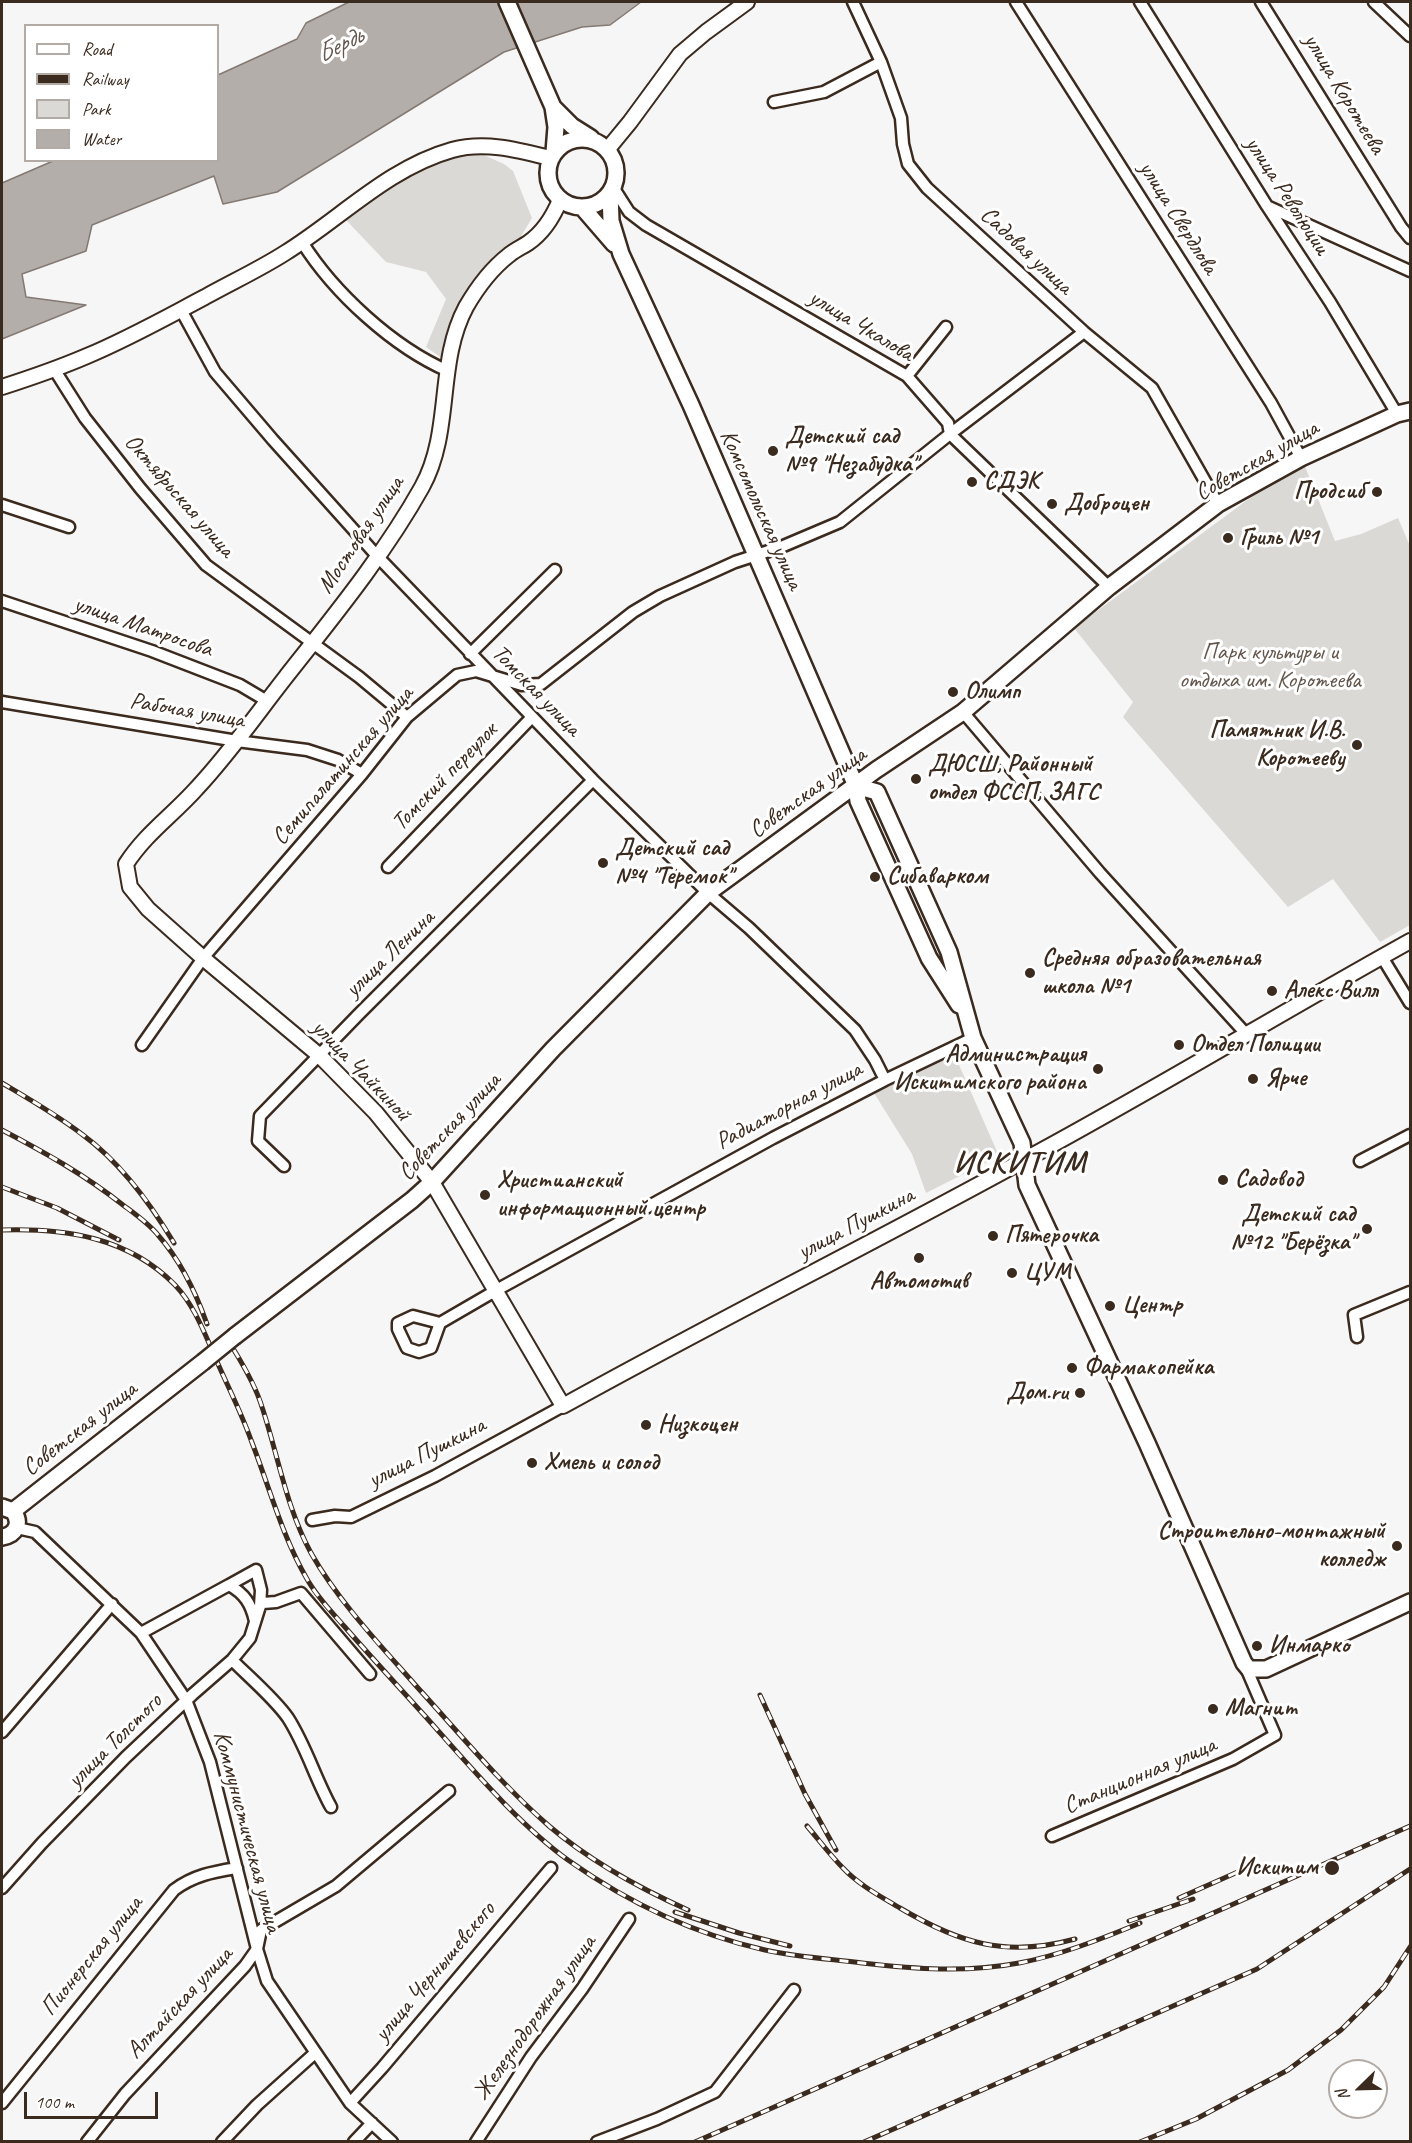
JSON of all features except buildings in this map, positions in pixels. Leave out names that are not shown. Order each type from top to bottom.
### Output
[{"type":"main road","points":[[507,2],[553,107],[556,127],[548,179],[553,193],[569,205],[582,207],[599,203],[612,190],[616,169],[614,161],[601,146],[572,126],[553,107]]},
{"type":"main road","points":[[552,155],[568,141],[577,139],[601,146]]},
{"type":"main road","name":"Комсомольская улица","points":[[612,190],[611,221],[621,254],[661,338],[756,555],[856,786],[858,801],[929,958],[967,1018],[973,1038],[1022,1143],[1027,1185],[1147,1443],[1244,1663]]},
{"type":"main road","name":"Комсомольская улица","points":[[582,207],[601,227],[621,254]]},
{"type":"main road","name":"Советская улица","points":[[7,1509],[203,1362],[412,1200],[432,1182],[553,1049],[708,893],[963,712],[1109,587],[1218,504],[1300,458],[1404,412]]},
{"type":"main road","points":[[2,1537],[11,1535],[17,1528],[18,1519],[7,1509]]},
{"type":"main road","points":[[1244,1663],[1249,1669],[1266,1669],[1410,1602]]},
{"type":"street","points":[[601,146],[630,122],[680,54],[705,32],[747,2]]},
{"type":"street","name":"Садовая улица","points":[[853,2],[881,62],[901,118],[903,144],[908,164],[927,188],[1084,332],[1152,388],[1218,504]]},
{"type":"street","name":"улица Свердлова","points":[[1016,2],[1271,403],[1300,458]]},
{"type":"street","name":"улица Революции","points":[[1140,2],[1267,206],[1404,412]]},
{"type":"street","name":"улица Коротеева","points":[[1261,2],[1410,238]]},
{"type":"street","points":[[1374,2],[1410,36]]},
{"type":"street","points":[[774,102],[824,92],[881,62]]},
{"type":"street","points":[[2,387],[54,369],[120,341],[272,261],[413,165],[455,149],[496,146],[552,155]]},
{"type":"street","name":"улица Чкалова","points":[[612,190],[629,212],[646,225],[906,376],[948,423],[950,434],[1109,587]]},
{"type":"street","name":"Мостовая улица","points":[[126,864],[139,844],[197,789],[237,741],[378,557],[423,486],[436,456],[455,333],[476,290],[509,255],[540,233],[554,215],[560,200]]},
{"type":"street","points":[[1267,206],[1410,271]]},
{"type":"street","points":[[302,242],[311,257],[364,316],[432,364],[448,371]]},
{"type":"street","name":"Томская улица","points":[[181,310],[215,372],[378,557],[593,780],[708,893],[749,928],[855,1030],[885,1080]]},
{"type":"street","points":[[906,376],[946,327]]},
{"type":"street","name":"Семипалатинская улица","points":[[142,1045],[203,958],[362,774],[407,717],[458,675],[476,671],[522,686],[542,684],[633,612],[735,562],[840,522],[950,434],[1084,332]]},
{"type":"street","name":"Октябрьская улица","points":[[54,369],[86,418],[133,479],[206,565],[359,676],[407,717]]},
{"type":"street","points":[[2,505],[69,527]]},
{"type":"street","points":[[470,654],[555,570]]},
{"type":"street","name":"улица Матросова","points":[[2,601],[152,651],[240,685],[267,701]]},
{"type":"street","name":"Рабочая улица","points":[[2,702],[237,741],[307,750],[338,760],[362,774]]},
{"type":"street","points":[[963,712],[1100,873],[1247,1035]]},
{"type":"street","name":"Томский переулок","points":[[388,867],[532,717]]},
{"type":"street","name":"улица Ленина","points":[[284,1166],[258,1140],[260,1116],[593,780]]},
{"type":"street","name":"улица Чайкиной","points":[[126,864],[130,887],[148,909],[320,1056],[376,1113],[432,1182],[563,1406]]},
{"type":"street","name":"улица Пушкина","points":[[312,1520],[335,1516],[351,1517],[435,1476],[686,1338],[1025,1160],[1410,941]]},
{"type":"street","points":[[1382,957],[1410,1003]]},
{"type":"street","name":"Радиаторная улица","points":[[440,1323],[773,1138],[973,1038]]},
{"type":"street","points":[[1360,1161],[1410,1135]]},
{"type":"street","points":[[1357,1336],[1354,1315],[1410,1292]]},
{"type":"street","name":"Коммунистическая улица","points":[[17,1528],[35,1532],[141,1633],[186,1700],[210,1762],[267,1981],[350,2103],[392,2142]]},
{"type":"street","points":[[141,1633],[256,1570],[261,1590],[260,1606]]},
{"type":"street","points":[[229,1585],[239,1591],[251,1604],[255,1624]]},
{"type":"street","points":[[260,1606],[263,1603],[276,1602],[301,1593],[370,1674]]},
{"type":"street","points":[[2,1732],[112,1604]]},
{"type":"street","name":"улица Толстого","points":[[2,1887],[126,1757],[232,1660],[250,1638],[260,1606]]},
{"type":"street","points":[[232,1660],[287,1717],[306,1752],[331,1808]]},
{"type":"street","name":"Станционная улица","points":[[1052,1836],[1233,1759],[1275,1735],[1244,1663]]},
{"type":"street","name":"Алтайская улица","points":[[87,2142],[125,2094],[245,1966],[257,1949],[261,1930],[336,1886],[448,1791]]},
{"type":"street","name":"Пионерская улица","points":[[2,2103],[174,1890],[184,1882],[202,1874],[237,1868]]},
{"type":"street","name":"улица Чернышевского","points":[[350,2103],[551,1868]]},
{"type":"street","name":"Железнодорожная улица","points":[[476,2142],[531,2057],[582,1989],[629,1919]]},
{"type":"street","points":[[597,2142],[657,2119],[715,2092],[794,1990]]},
{"type":"street","points":[[222,2142],[256,2105],[315,2053]]},
{"type":"street","points":[[354,2142],[372,2123]]},
{"type":"green space","points":[[479,153],[504,164],[513,171],[532,218],[518,241],[491,264],[460,306],[443,359],[426,347],[446,299],[426,272],[386,262],[345,219],[428,165],[456,154]]},
{"type":"green space","name":"Парк культуры и отдыха им. Коротеева","points":[[1304,464],[1335,541],[1361,534],[1398,518],[1410,546],[1410,925],[1380,942],[1333,879],[1288,907],[1123,717],[1133,702],[1074,628],[1254,495]]},
{"type":"green space","points":[[948,1058],[956,1058],[999,1156],[926,1193],[912,1154],[874,1093]]},
{"type":"water","name":"Бердь","points":[[349,2],[641,2],[610,25],[582,27],[504,52],[277,192],[223,204],[214,176],[92,225],[86,251],[22,274],[26,297],[86,305],[2,339],[2,183],[51,162],[219,162],[219,75],[297,39],[306,23]]},
{"type":"railway","points":[[2,1083],[63,1121],[110,1158],[145,1199],[174,1243]]},
{"type":"railway","points":[[2,1130],[79,1174],[109,1194],[150,1227],[180,1266],[207,1324]]},
{"type":"railway","points":[[2,1187],[57,1208],[119,1240]]},
{"type":"railway","points":[[2,1230],[49,1231],[95,1239],[137,1256],[175,1285],[188,1301],[203,1329],[247,1430],[290,1546],[315,1592],[511,1811],[568,1860],[614,1890],[687,1926],[765,1950],[801,1956],[921,1968],[979,1968],[1035,1960],[1096,1941],[1140,1923]]},
{"type":"railway","points":[[234,1350],[260,1400],[302,1535],[322,1571],[361,1623],[481,1758],[549,1826],[581,1851],[616,1873],[688,1910]]},
{"type":"railway","points":[[760,1695],[805,1794],[836,1850]]},
{"type":"railway","points":[[807,1826],[838,1863],[856,1880],[900,1908],[943,1930],[984,1944],[1005,1947],[1050,1945],[1075,1939]]},
{"type":"railway","points":[[695,2142],[1410,1826]]},
{"type":"railway","points":[[1179,1898],[1249,1867]]},
{"type":"railway","points":[[864,2142],[1257,1969],[1410,1869]]},
{"type":"railway","points":[[1129,1921],[1193,1899]]},
{"type":"railway","points":[[675,1912],[739,1933],[790,1946]]},
{"type":"railway","points":[[1140,2142],[1196,2119],[1288,2070],[1341,2030],[1384,1987],[1410,1947]]},
{"type":"place","name":"Детский сад №9 \"Незабудка\"","points":[[773,451]]},
{"type":"place","name":"СДЭК","points":[[972,482]]},
{"type":"place","name":"Продсиб","points":[[1377,492]]},
{"type":"place","name":"Доброцен","points":[[1052,504]]},
{"type":"place","name":"Гриль №1","points":[[1228,538]]},
{"type":"place","name":"Олимп","points":[[953,692]]},
{"type":"place","name":"Памятник И.В. Коротееву","points":[[1357,745]]},
{"type":"place","name":"ДЮСШ, Районный отдел ФССП, ЗАГС","points":[[916,779]]},
{"type":"place","name":"Детский сад №4 \"Теремок\"","points":[[603,863]]},
{"type":"place","name":"Сибаварком","points":[[875,877]]},
{"type":"place","name":"Средняя образовательная школа №1","points":[[1030,973]]},
{"type":"place","name":"Алекс Вилл","points":[[1272,991]]},
{"type":"place","name":"Отдел Полиции","points":[[1179,1045]]},
{"type":"place","name":"Администрация Искитимского района","points":[[1098,1069]]},
{"type":"place","name":"Ярче","points":[[1253,1079]]},
{"type":"place","name":"Садовод","points":[[1223,1180]]},
{"type":"place","name":"Христианский информационный центр","points":[[485,1195]]},
{"type":"place","name":"Детский сад №12 \"Берёзка\"","points":[[1367,1229]]},
{"type":"place","name":"Пятерочка","points":[[993,1236]]},
{"type":"place","name":"Автомотив","points":[[919,1258]]},
{"type":"place","name":"ЦУМ","points":[[1012,1273]]},
{"type":"place","name":"Центр","points":[[1110,1306]]},
{"type":"place","name":"Фармакопейка","points":[[1072,1368]]},
{"type":"place","name":"Дом.ru","points":[[1080,1393]]},
{"type":"place","name":"Низкоцен","points":[[646,1425]]},
{"type":"place","name":"Хмель и солод","points":[[532,1463]]},
{"type":"place","name":"Строительно-монтажный колледж","points":[[1397,1546]]},
{"type":"place","name":"Инмарко","points":[[1257,1646]]},
{"type":"place","name":"Магнит","points":[[1213,1709]]},
{"type":"place","name":"Искитим","points":[[1332,1868]]},
{"type":"district","name":"ИСКИТИМ","points":[[1020,1164]]}]
